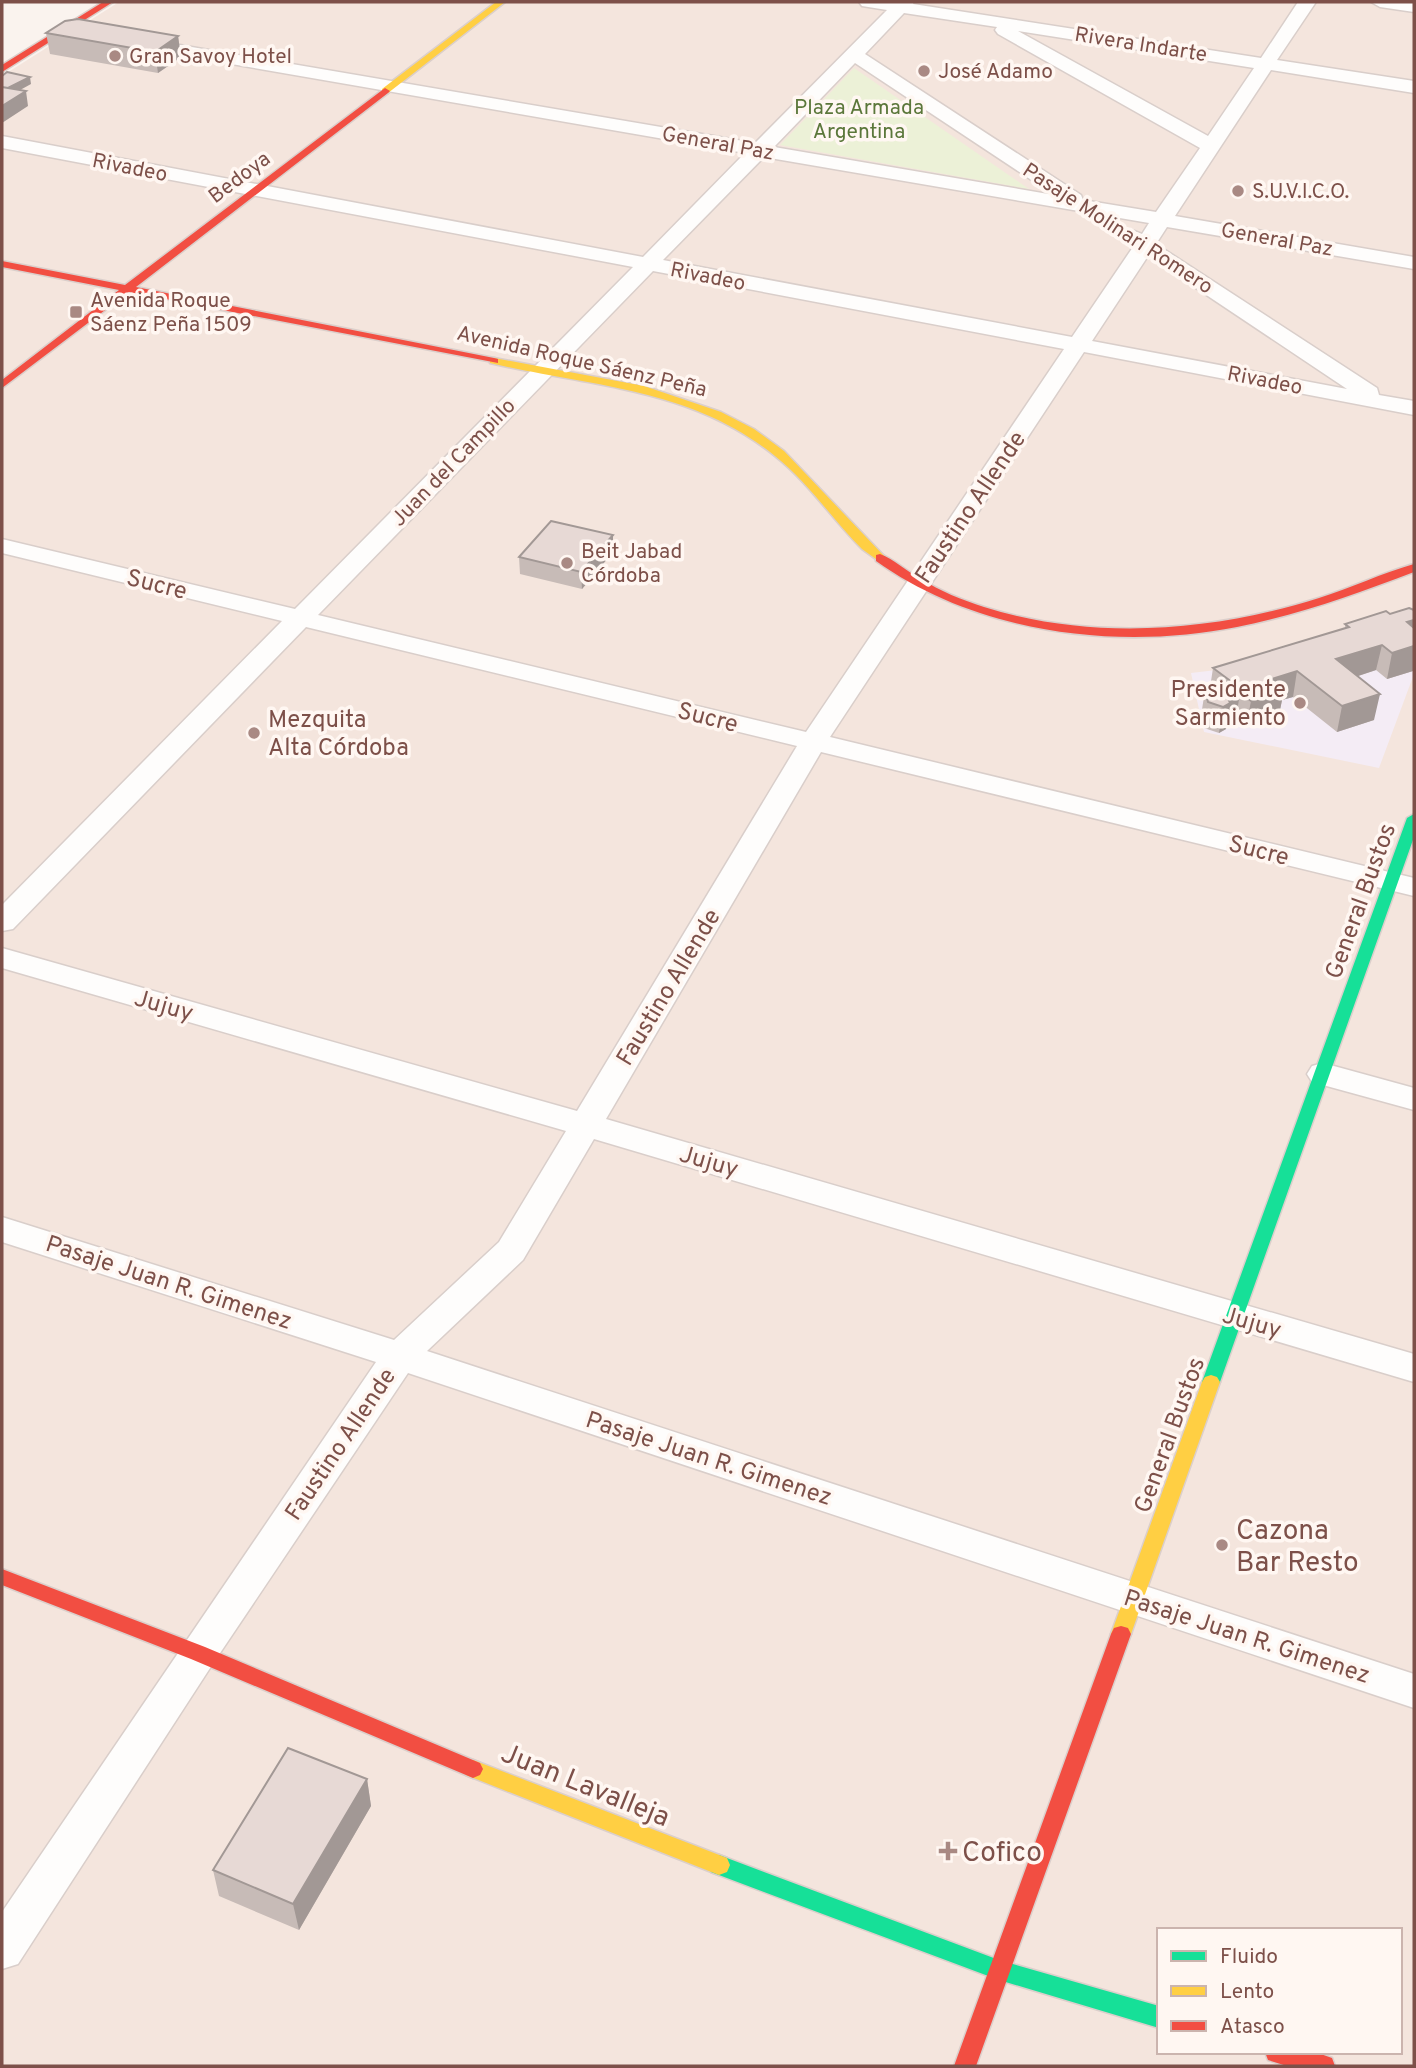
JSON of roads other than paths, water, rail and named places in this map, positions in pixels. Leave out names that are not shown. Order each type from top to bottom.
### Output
[{"type":"main road","points":[[2,69],[109,2]]},
{"type":"main road","name":"Bedoya","points":[[2,385],[501,2]]},
{"type":"main road","name":"Avenida Roque Sáenz Peña","points":[[2,264],[542,371],[693,405],[749,431],[800,473],[858,540],[918,586],[950,602],[983,612],[1107,634],[1172,635],[1242,625],[1317,605],[1406,577],[1414,568]]},
{"type":"main road","name":"General Bustos","points":[[965,2066],[1323,1074],[1403,885],[1414,818]]},
{"type":"main road","name":"Juan Lavalleja","points":[[2,1577],[198,1653],[560,1805],[999,1970],[1157,2016]]},
{"type":"main road","points":[[1283,2054],[1324,2066]]},
{"type":"street","name":"Rivera Indarte","points":[[868,2],[902,4],[1414,87]]},
{"type":"street","name":"Faustino Allende","points":[[2,1949],[198,1653],[400,1356],[421,1334],[485,1280],[512,1251],[813,742],[1307,2]]},
{"type":"street","points":[[1380,2],[1414,7]]},
{"type":"street","name":"Juan del Campillo","points":[[2,922],[902,4]]},
{"type":"street","points":[[988,20],[1211,146]]},
{"type":"street","points":[[64,30],[91,35]]},
{"type":"street","name":"General Paz","points":[[118,39],[1414,263]]},
{"type":"street","name":"Pasaje Molinari Romero","points":[[853,54],[1382,402]]},
{"type":"street","name":"Rivadeo","points":[[2,142],[1414,408]]},
{"type":"street","name":"Sucre","points":[[2,546],[1403,885]]},
{"type":"street","name":"Jujuy","points":[[2,958],[586,1125],[1414,1368]]},
{"type":"street","points":[[1323,1074],[1414,1099]]},
{"type":"street","name":"Pasaje Juan R. Gimenez","points":[[2,1229],[400,1356],[1414,1691]]},
{"type":"place","name":"Gran Savoy Hotel","points":[[115,56]]},
{"type":"place","name":"José Adamo","points":[[924,71]]},
{"type":"place","name":"S.U.V.I.C.O.","points":[[1238,191]]},
{"type":"place","name":"Avenida Roque Sáenz Peña 1509","points":[[76,312]]},
{"type":"place","name":"Beit Jabad Córdoba","points":[[567,563]]},
{"type":"place","name":"Presidente Sarmiento","points":[[1300,703]]},
{"type":"place","name":"Mezquita Alta Córdoba","points":[[254,733]]},
{"type":"place","name":"Cazona Bar Resto","points":[[1222,1545]]},
{"type":"place","name":"Cofico","points":[[948,1851]]},
{"type":"park label","name":"Plaza Armada Argentina","points":[[859,119]]}]
